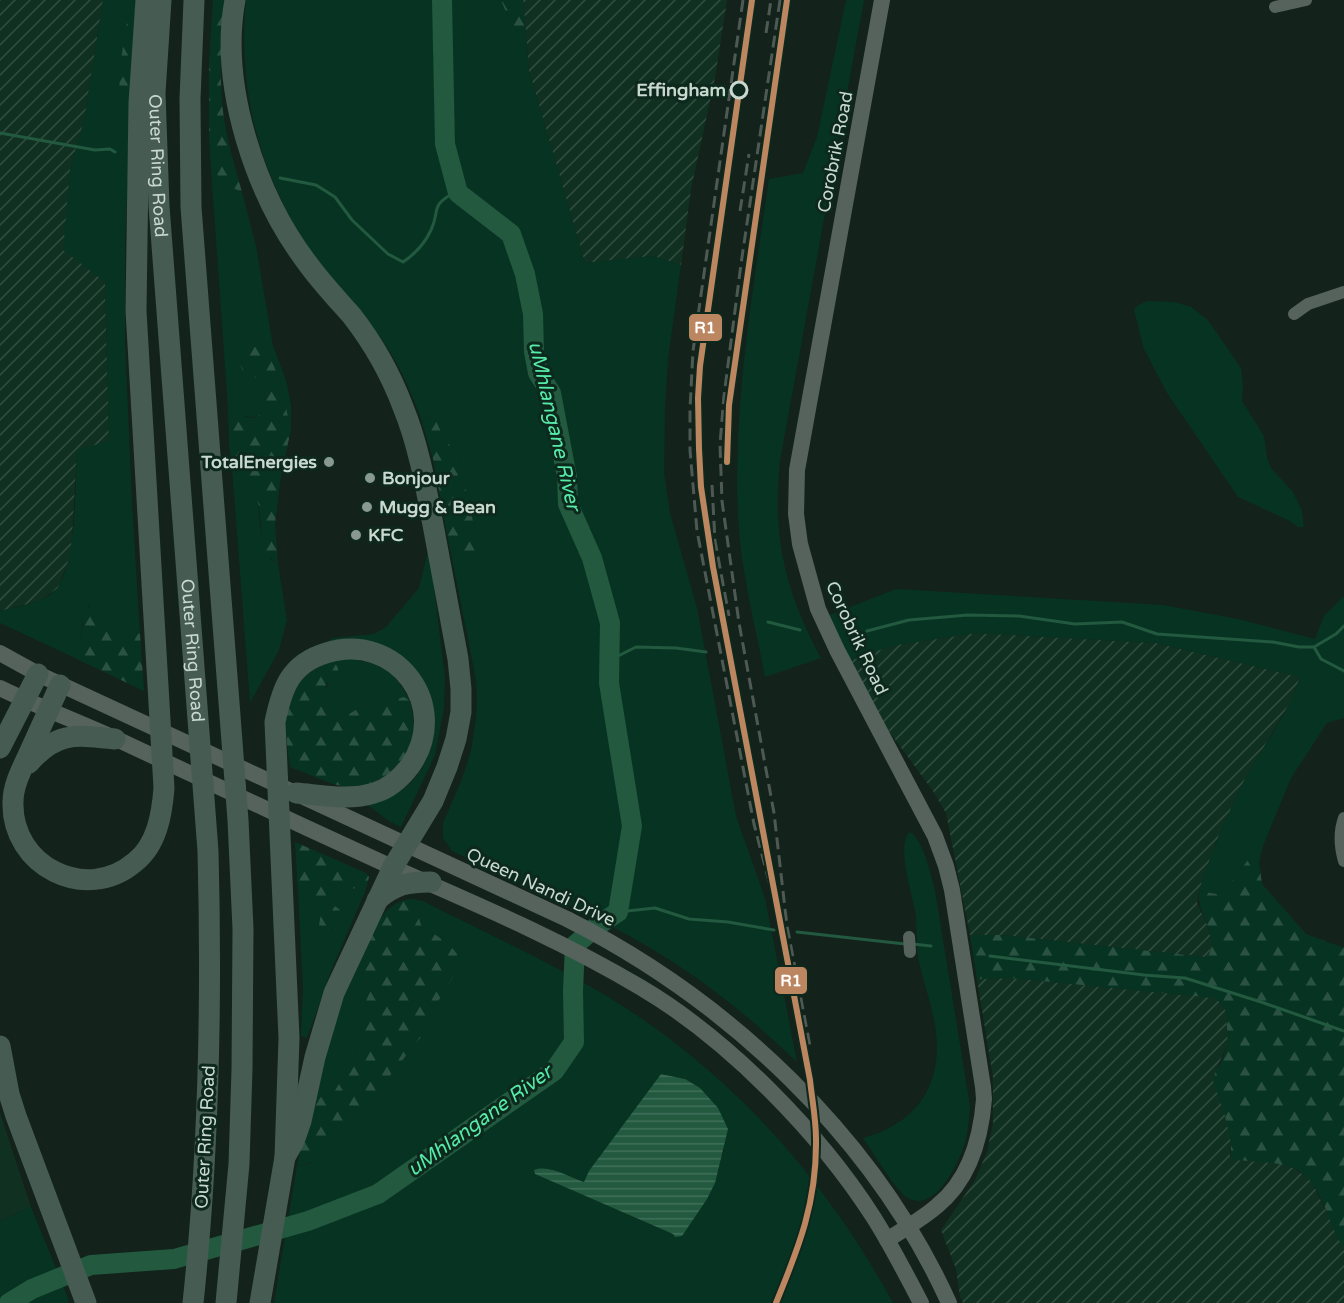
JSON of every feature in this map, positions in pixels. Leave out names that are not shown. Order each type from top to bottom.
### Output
[{"type":"highway","points":[[60,685],[14,789],[13,817],[17,832],[31,855],[57,873],[71,879],[89,881],[105,879],[122,872],[137,861],[149,845],[158,825],[164,788],[136,311],[138,103],[146,0]]},
{"type":"highway","name":"Outer Ring Road","points":[[161,0],[155,93],[158,195],[208,852],[210,1000],[205,1171],[193,1298]]},
{"type":"highway","name":"Outer Ring Road","points":[[195,0],[190,99],[191,207],[238,820],[243,929],[239,1164],[225,1303]]},
{"type":"highway","points":[[235,0],[232,41],[233,72],[246,139],[257,174],[287,235],[308,265],[353,318],[375,350],[403,406],[424,477],[458,659],[461,689],[461,712],[456,739],[447,767],[433,801],[393,867],[331,1002],[315,1057],[301,1120],[284,1164]]},
{"type":"highway","points":[[260,1303],[284,1164],[289,1038],[274,722],[288,679],[302,664],[313,658],[333,651],[357,648],[379,654],[398,666],[417,690],[424,713],[422,744],[404,773],[388,787],[358,797],[293,791]]},
{"type":"highway","points":[[0,747],[38,674]]},
{"type":"highway","points":[[21,771],[41,748],[55,741],[80,736],[119,740]]},
{"type":"highway","points":[[377,900],[403,884],[431,882]]},
{"type":"highway","points":[[0,1046],[9,1094],[86,1303]]},
{"type":"main road","name":"Corobrik Road","points":[[882,0],[799,460],[796,514],[800,544],[818,609],[939,846],[952,890],[984,1087],[977,1143],[967,1168],[951,1192],[938,1205],[887,1240]]},
{"type":"main road","name":"Queen Nandi Drive","points":[[0,653],[60,685],[293,791],[611,942],[693,996],[738,1030],[783,1070],[843,1137],[909,1226],[949,1303]]},
{"type":"main road","points":[[0,688],[119,740],[296,824],[529,927],[642,988],[695,1026],[742,1064],[800,1123],[843,1175],[875,1219],[921,1303]]},
{"type":"street","points":[[1275,7],[1306,0]]},
{"type":"street","points":[[1293,314],[1308,304],[1344,292]]},
{"type":"street","points":[[1344,818],[1340,836],[1344,861]]},
{"type":"street","points":[[909,937],[910,952]]},
{"type":"shaded area","points":[[0,0],[103,0],[84,121],[70,169],[105,282],[109,441],[77,451],[71,554],[58,588],[39,601],[0,611]]},
{"type":"shaded area","points":[[523,0],[727,0],[715,78],[691,189],[681,265],[653,256],[585,263],[529,71]]},
{"type":"shaded area","points":[[976,633],[1156,643],[1300,677],[1292,699],[1245,779],[1216,842],[1199,891],[1197,903],[1212,942],[1209,955],[1205,957],[1001,935],[970,935],[946,813],[933,791],[883,723],[850,661],[896,645]]},
{"type":"shaded area","points":[[1011,978],[1215,998],[1222,1004],[1226,1012],[1228,1043],[1216,1070],[1231,1142],[1230,1156],[1232,1159],[1244,1161],[1276,1162],[1293,1168],[1311,1180],[1344,1248],[1344,1303],[963,1303],[956,1269],[941,1230],[975,1180],[987,1152],[993,1123],[993,1078],[977,979]]},
{"type":"shaded area","points":[[661,1074],[685,1079],[700,1088],[718,1108],[728,1129],[715,1183],[682,1236],[675,1237],[673,1234],[535,1174],[534,1170],[552,1170],[584,1182],[589,1171]]},
{"type":"shaded area","points":[[0,1113],[31,1207],[0,1221]]},
{"type":"green space","points":[[103,0],[130,0],[131,107],[125,241],[125,340],[140,634],[124,627],[108,630],[102,625],[101,607],[89,606],[82,625],[80,649],[75,658],[0,623],[0,611],[40,600],[58,587],[69,559],[72,541],[77,450],[109,441],[105,282],[63,250],[70,169],[84,121]]},
{"type":"green space","points":[[130,0],[140,0],[131,107],[126,108],[122,100],[120,73]]},
{"type":"green space","points":[[213,0],[225,0],[221,55],[223,111],[228,142],[242,192],[223,184],[218,177],[209,140],[209,64]]},
{"type":"green space","points":[[246,0],[501,0],[517,31],[526,37],[529,71],[585,263],[653,256],[681,265],[668,359],[664,473],[670,513],[697,608],[736,816],[765,898],[797,1062],[734,1006],[665,957],[587,914],[452,851],[443,838],[443,823],[471,751],[476,718],[476,680],[449,544],[457,554],[477,537],[472,517],[471,496],[458,480],[460,456],[445,440],[436,421],[426,415],[422,422],[391,353],[313,255],[279,196],[257,134],[250,101],[245,68]]},
{"type":"green space","points":[[501,0],[523,0],[526,37],[517,31]]},
{"type":"green space","points":[[846,0],[864,0],[780,461],[778,489],[780,539],[784,563],[798,610],[821,658],[765,677],[745,576],[738,515],[738,430],[751,304],[769,179],[803,173],[817,137]]},
{"type":"green space","points":[[209,140],[223,184],[242,192],[256,246],[273,346],[286,380],[291,405],[291,430],[280,381],[271,359],[262,380],[265,396],[261,414],[248,417],[230,402],[228,409]]},
{"type":"green space","points":[[1147,301],[1175,302],[1191,307],[1208,320],[1241,368],[1242,401],[1264,436],[1271,468],[1293,492],[1302,511],[1304,527],[1298,527],[1238,497],[1167,393],[1144,349],[1134,310]]},
{"type":"green space","points":[[261,347],[271,359],[280,381],[291,430],[281,474],[275,524],[278,564],[266,551],[259,505],[253,491],[236,474],[230,451],[228,409],[230,401],[237,401],[241,412],[246,417],[254,418],[261,414],[265,396],[262,380],[246,373],[241,366],[245,349]]},
{"type":"green space","points":[[425,415],[436,421],[445,440],[460,456],[458,480],[471,496],[472,517],[477,537],[475,550],[468,559],[459,556],[449,544],[433,459],[422,422]]},
{"type":"green space","points":[[232,467],[254,492],[263,540],[271,560],[278,564],[287,620],[279,650],[250,703]]},
{"type":"green space","points":[[429,547],[445,678],[444,708],[435,755],[401,827],[390,822],[368,805],[402,790],[419,773],[433,739],[434,715],[429,695],[415,670],[319,647],[333,638],[374,634],[386,627],[419,588]]},
{"type":"green space","points":[[896,589],[1163,605],[1238,619],[1315,639],[1324,616],[1344,596],[1344,718],[1327,723],[1291,778],[1263,846],[1259,862],[1248,860],[1225,890],[1217,894],[1199,891],[1214,848],[1238,793],[1283,717],[1300,677],[1156,643],[976,633],[896,645],[850,661],[827,616]]},
{"type":"green space","points":[[95,601],[101,607],[102,625],[108,630],[124,627],[140,634],[144,691],[75,658],[86,614]]},
{"type":"green space","points":[[343,658],[367,662],[384,668],[397,680],[410,701],[377,712],[366,704],[337,721],[328,720],[322,700],[333,660]]},
{"type":"green space","points":[[333,660],[338,668],[338,676],[326,683],[326,692],[322,700],[330,712],[329,720],[337,721],[366,704],[377,712],[390,701],[404,697],[410,701],[413,715],[412,738],[403,758],[379,780],[358,787],[327,782],[290,767],[286,732],[288,703],[302,679]]},
{"type":"green space","points":[[910,832],[923,850],[935,891],[970,1106],[965,1143],[951,1173],[936,1193],[927,1199],[918,1201],[902,1193],[863,1138],[886,1130],[904,1119],[925,1096],[935,1067],[937,1052],[934,1019],[919,962],[916,916],[905,860],[904,848]]},
{"type":"green space","points":[[295,842],[366,873],[369,877],[365,892],[357,888],[351,889],[349,895],[342,898],[329,896],[327,901],[339,910],[341,920],[327,933],[322,932],[319,926],[320,919],[317,914],[321,906],[312,896],[312,889],[305,892],[298,891]]},
{"type":"green space","points":[[1248,860],[1259,862],[1262,884],[1306,934],[1344,948],[1344,1248],[1316,1189],[1307,1177],[1297,1170],[1275,1163],[1231,1159],[1231,1142],[1224,1112],[1213,1082],[1228,1043],[1226,1012],[1215,998],[1011,978],[977,979],[970,935],[1001,935],[1205,957],[1209,955],[1211,938],[1201,907],[1199,891],[1217,894],[1225,890]]},
{"type":"green space","points":[[312,888],[312,896],[321,906],[332,930],[341,917],[340,911],[327,901],[329,896],[357,888],[365,892],[331,971],[307,1038],[301,1036],[303,988],[298,891],[305,892]]},
{"type":"green space","points":[[411,899],[423,901],[419,918],[421,925],[449,944],[457,954],[457,965],[453,977],[434,1008],[425,1032],[389,1077],[382,1100],[360,1116],[349,1131],[316,1161],[297,1166],[311,1099],[332,1095],[353,1062],[359,1044],[361,1033],[359,1020],[369,993],[365,977],[358,967],[366,946],[383,915],[391,907]]},
{"type":"green space","points":[[423,901],[538,958],[605,995],[650,1024],[692,1057],[770,1130],[804,1170],[837,1212],[893,1303],[274,1303],[297,1166],[312,1163],[349,1131],[360,1116],[382,1100],[389,1077],[425,1032],[434,1008],[453,977],[457,965],[457,954],[449,944],[421,925],[419,918]],"holes":[[[661,1074],[685,1079],[728,1128],[723,1143],[724,1151],[675,1237],[673,1234],[535,1174],[550,1169],[584,1182]]]},
{"type":"green space","points":[[358,967],[365,977],[369,993],[359,1020],[361,1033],[353,1062],[332,1095],[311,1099],[339,1006]]},
{"type":"green space","points":[[31,1207],[69,1303],[0,1303],[0,1221]]},
{"type":"waterway","name":"uMhlangane River","points":[[9,1303],[32,1289],[91,1265],[174,1259],[308,1221],[378,1194],[554,1071],[574,1042],[575,945],[618,912],[632,826],[609,683],[610,623],[592,558],[568,504],[567,477],[551,393],[538,373],[534,352],[533,314],[525,274],[511,234],[458,193],[445,144],[442,0]]},
{"type":"waterway","points":[[0,133],[95,150],[110,149],[115,152]]},
{"type":"waterway","points":[[280,178],[316,185],[335,197],[352,220],[388,254],[403,262],[416,252],[426,239],[434,223],[437,208],[442,201],[455,192],[470,202]]},
{"type":"waterway","points":[[867,631],[909,620],[968,615],[1019,616],[1075,624],[1122,622],[1157,634],[1314,647],[1336,634],[1344,626]]},
{"type":"waterway","points":[[768,622],[800,630]]},
{"type":"waterway","points":[[609,678],[614,658],[636,647],[676,648],[706,652]]},
{"type":"waterway","points":[[1314,647],[1321,659],[1344,671]]},
{"type":"waterway","points":[[618,912],[655,908],[689,919],[728,922],[774,930]]},
{"type":"waterway","points":[[797,932],[905,944]]},
{"type":"waterway","points":[[912,944],[931,946]]},
{"type":"waterway","points":[[990,956],[1185,978],[1344,1031]]},
{"type":"railway","points":[[743,0],[693,351],[690,450],[697,531],[754,824],[779,920]]},
{"type":"railway","points":[[766,33],[771,0]]},
{"type":"railway","points":[[780,0],[741,264],[720,444],[722,501],[739,623],[774,813],[787,926],[810,1046]]},
{"type":"railway","points":[[740,211],[749,154]]},
{"type":"railway","points":[[712,485],[715,541],[729,616]]},
{"type":"transit line","name":"R1","points":[[752,0],[700,366],[698,398],[701,487],[713,567],[810,1080],[815,1124],[816,1162],[810,1204],[799,1243],[776,1303]]},
{"type":"transit line","name":"R1","points":[[727,462],[729,405],[787,0]]},
{"type":"place","name":"Effingham","points":[[739,90]]},
{"type":"place","name":"TotalEnergies","points":[[329,462]]},
{"type":"place","name":"Bonjour","points":[[370,478]]},
{"type":"place","name":"Mugg & Bean","points":[[367,507]]},
{"type":"place","name":"KFC","points":[[356,535]]}]
